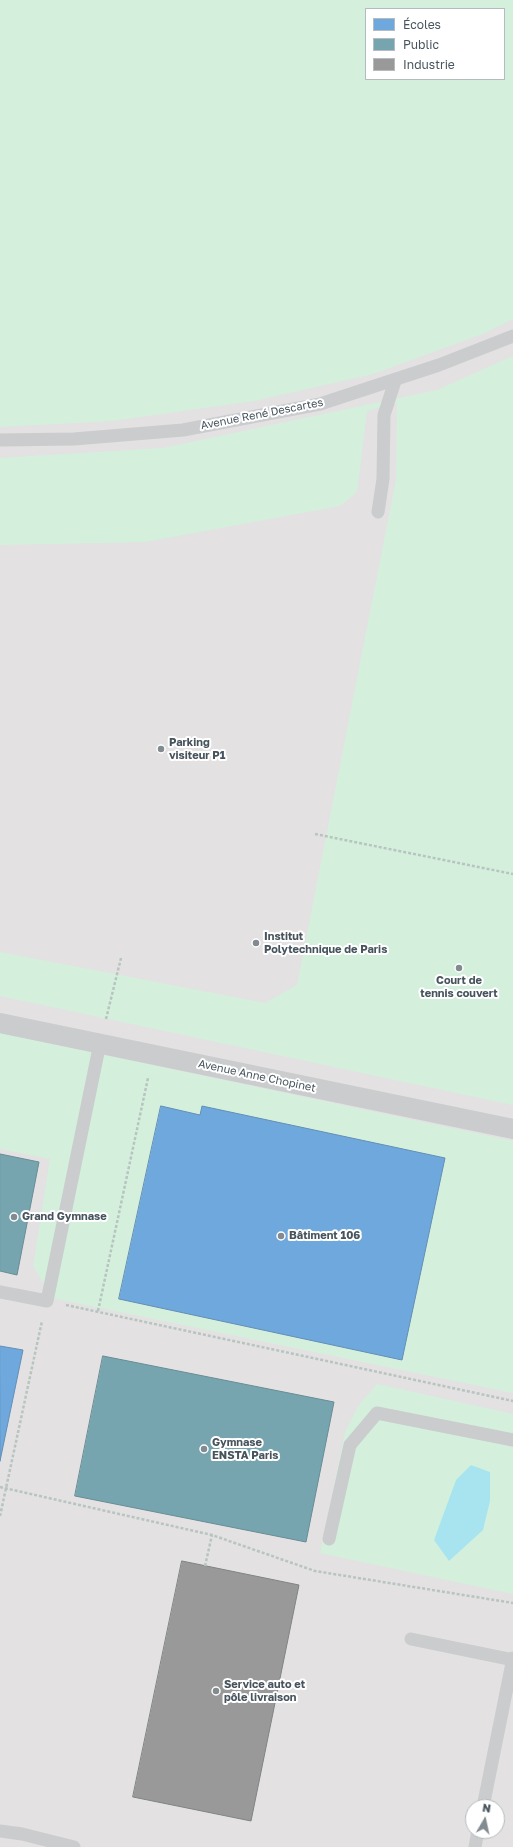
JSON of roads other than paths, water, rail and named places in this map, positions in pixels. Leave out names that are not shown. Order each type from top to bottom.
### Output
[{"type":"street","name":"Avenue Anne Chopinet","points":[[0,1023],[513,1129]]},
{"type":"lane","name":"Avenue René Descartes","points":[[0,440],[74,439],[183,430],[320,404],[395,381],[513,336]]},
{"type":"lane","points":[[378,512],[383,479],[384,416],[395,381]]},
{"type":"lane","points":[[0,1292],[46,1301],[100,1043]]},
{"type":"lane","points":[[329,1539],[350,1445],[377,1414],[513,1440]]},
{"type":"lane","points":[[411,1639],[513,1659],[485,1799]]},
{"type":"lane","points":[[0,1831],[22,1834],[74,1847]]},
{"type":"water","points":[[471,1465],[490,1472],[490,1501],[483,1530],[449,1561],[434,1540],[456,1480]]},
{"type":"place","name":"Parking visiteur P1","points":[[161,749]]},
{"type":"place","name":"Institut Polytechnique de Paris","points":[[256,943]]},
{"type":"place","name":"Court de tennis couvert","points":[[459,968]]},
{"type":"place","name":"Grand Gymnase","points":[[14,1217]]},
{"type":"place","name":"Bâtiment 106","points":[[281,1236]]},
{"type":"place","name":"Gymnase ENSTA Paris","points":[[204,1449]]},
{"type":"place","name":"Service auto et pôle livraison","points":[[216,1691]]}]
